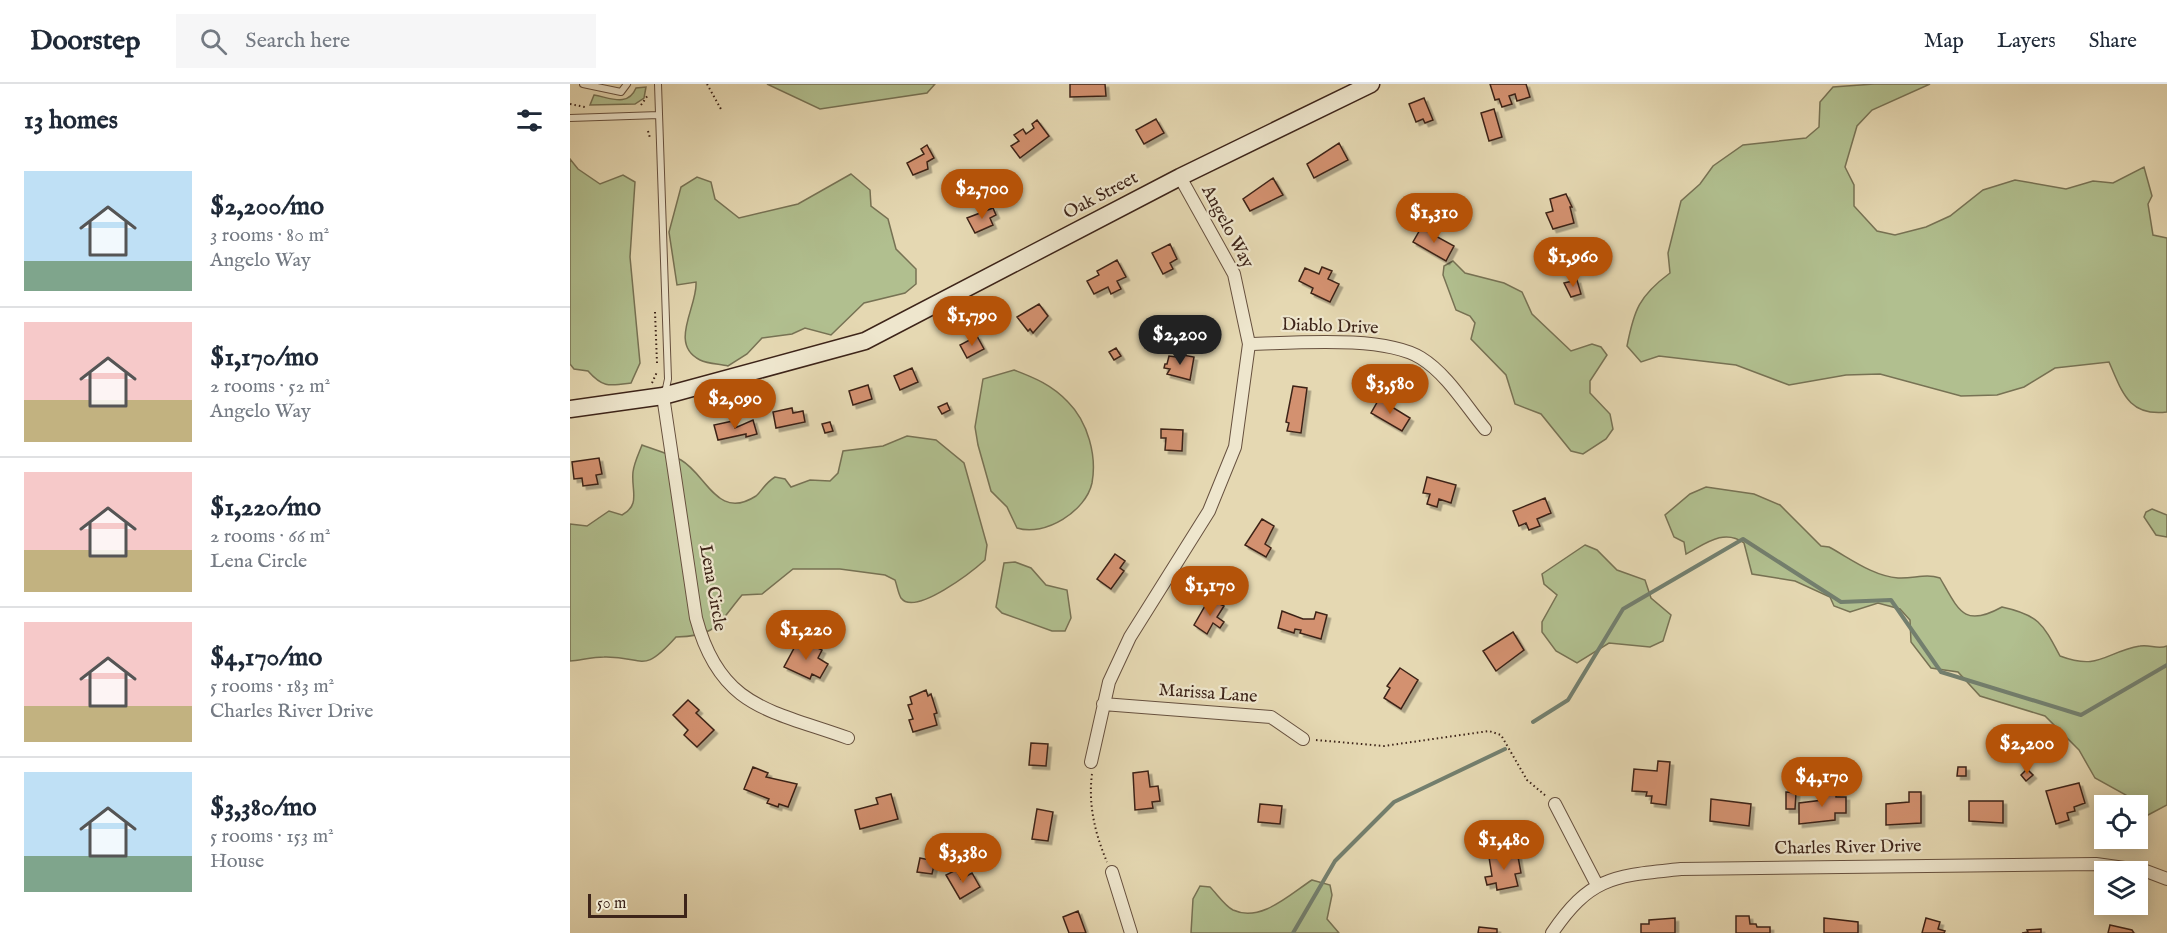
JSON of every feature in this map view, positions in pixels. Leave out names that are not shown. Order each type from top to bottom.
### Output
[{"type":"main road","name":"Oak Street","points":[[570,409],[663,396],[865,341],[1180,177],[1371,84]]},
{"type":"street","name":"Angelo Way","points":[[1091,762],[1109,682],[1130,637],[1209,511],[1235,447],[1249,344],[1234,274],[1180,177]]},
{"type":"street","name":"Diablo Drive","points":[[1249,344],[1338,343],[1391,347],[1421,358],[1443,377],[1485,429]]},
{"type":"street","name":"Lena Circle","points":[[663,396],[696,618],[709,656],[720,676],[742,697],[848,738]]},
{"type":"street","name":"Marissa Lane","points":[[1103,704],[1271,717],[1303,739]]},
{"type":"street","points":[[1555,804],[1597,885]]},
{"type":"street","name":"Charles River Drive","points":[[1552,933],[1584,893],[1597,885],[1626,875],[1681,869],[1935,864],[2096,864],[2146,871],[2167,879]]},
{"type":"street","points":[[1112,872],[1131,933]]},
{"type":"lane","points":[[583,84],[621,92],[627,84]]},
{"type":"lane","points":[[658,84],[668,379],[663,396]]},
{"type":"lane","points":[[570,117],[659,115]]},
{"type":"path","points":[[707,84],[722,111]]},
{"type":"path","points":[[637,106],[646,102],[649,88]]},
{"type":"path","points":[[570,104],[589,108]]},
{"type":"path","points":[[648,131],[650,142]]},
{"type":"path","points":[[648,388],[657,372],[654,302]]},
{"type":"path","points":[[1303,739],[1384,746],[1489,730],[1501,735],[1527,780],[1555,804]]},
{"type":"path","points":[[1091,762],[1095,832],[1112,872]]},
{"type":"green space","points":[[767,84],[935,84],[927,93],[820,109]]},
{"type":"green space","points":[[1930,84],[1872,110],[1857,126],[1845,167],[1854,185],[1854,206],[1877,231],[1895,235],[1926,227],[1950,216],[1983,190],[2015,180],[2066,189],[2093,181],[2113,183],[2144,167],[2152,196],[2148,204],[2153,235],[2167,238],[2167,412],[2143,410],[2128,400],[2109,362],[2055,368],[2024,387],[1997,395],[1961,396],[1880,374],[1846,375],[1789,385],[1736,365],[1659,356],[1641,362],[1627,346],[1630,333],[1639,305],[1651,289],[1670,273],[1668,253],[1681,201],[1700,184],[1713,166],[1743,145],[1806,138],[1819,127],[1820,102],[1833,87]]},
{"type":"green space","points":[[646,87],[644,98],[635,104],[590,105],[594,95],[618,100],[628,98],[636,88]]},
{"type":"green space","points":[[570,159],[578,169],[600,184],[623,175],[635,182],[630,257],[640,363],[631,383],[617,385],[602,383],[588,371],[574,369],[570,364]]},
{"type":"green space","points":[[851,174],[870,190],[871,206],[888,219],[896,249],[916,269],[916,284],[905,293],[864,303],[831,335],[805,328],[792,334],[762,338],[747,354],[728,366],[700,360],[691,353],[686,344],[685,335],[696,282],[677,285],[669,232],[681,187],[697,177],[711,182],[715,199],[739,218],[798,204]]},
{"type":"green space","points":[[1453,261],[1465,273],[1504,283],[1522,292],[1532,314],[1571,351],[1592,344],[1601,347],[1607,355],[1590,381],[1590,393],[1610,414],[1613,429],[1606,439],[1583,454],[1571,451],[1541,414],[1515,404],[1506,375],[1471,339],[1475,323],[1470,316],[1456,310],[1443,275],[1444,266]]},
{"type":"green space","points":[[1014,370],[1043,383],[1068,402],[1086,429],[1092,451],[1092,483],[1082,503],[1063,519],[1040,529],[1017,528],[1007,507],[991,491],[975,427],[983,379]]},
{"type":"green space","points":[[907,436],[936,440],[964,463],[987,545],[985,560],[944,590],[931,597],[908,602],[901,598],[895,580],[885,575],[840,569],[793,569],[762,594],[742,595],[715,627],[700,634],[676,637],[665,649],[649,660],[596,657],[570,661],[570,524],[587,526],[609,511],[622,515],[628,511],[634,496],[635,462],[642,445],[681,460],[722,500],[731,503],[743,502],[756,496],[775,477],[785,479],[791,487],[810,480],[830,481],[838,473],[843,451],[883,446]]},
{"type":"green space","points":[[1706,487],[1754,494],[1780,505],[1821,546],[1829,547],[1862,566],[1889,577],[1940,578],[1952,599],[1964,613],[1979,616],[2002,607],[2032,618],[2044,629],[2060,656],[2084,662],[2102,659],[2140,646],[2167,646],[2167,805],[2148,815],[2148,795],[2126,795],[2095,778],[2079,750],[2045,716],[1980,696],[1958,672],[1931,668],[1911,642],[1910,620],[1900,609],[1878,603],[1850,612],[1834,606],[1830,597],[1795,581],[1752,574],[1744,543],[1737,539],[1722,537],[1715,539],[1686,554],[1684,542],[1674,537],[1665,515],[1690,494]]},
{"type":"green space","points":[[2152,509],[2167,515],[2167,537],[2156,535],[2144,517],[2146,512]]},
{"type":"green space","points":[[1585,545],[1597,550],[1617,570],[1645,580],[1651,598],[1671,615],[1663,641],[1650,647],[1609,643],[1577,663],[1556,651],[1542,632],[1542,622],[1557,595],[1544,584],[1542,574]]},
{"type":"green space","points":[[1015,562],[1031,568],[1046,585],[1067,590],[1071,618],[1065,631],[1052,631],[1002,613],[996,607],[1004,563]]},
{"type":"green space","points":[[1312,880],[1330,885],[1332,895],[1327,919],[1339,933],[1191,933],[1193,899],[1200,886],[1210,887],[1233,910],[1254,913],[1275,905]]},
{"type":"building","points":[[1070,84],[1105,84],[1106,96],[1070,97]]},
{"type":"building","points":[[1490,84],[1526,84],[1530,97],[1517,101],[1515,94],[1509,96],[1512,104],[1502,107],[1499,99],[1495,100]]},
{"type":"building","points":[[1424,98],[1433,120],[1425,123],[1423,119],[1416,122],[1409,104]]},
{"type":"building","points":[[1494,109],[1502,137],[1489,141],[1481,113]]},
{"type":"building","points":[[1156,119],[1164,133],[1144,144],[1136,130]]},
{"type":"building","points":[[1037,120],[1049,136],[1020,158],[1011,146],[1019,141],[1014,135],[1023,129],[1026,134],[1034,128],[1032,124]]},
{"type":"building","points":[[1339,143],[1348,160],[1314,178],[1307,164]]},
{"type":"building","points":[[927,145],[934,158],[927,162],[928,169],[913,175],[907,163],[924,154],[921,149]]},
{"type":"building","points":[[1273,178],[1283,195],[1250,211],[1243,199]]},
{"type":"building","points":[[1566,194],[1572,207],[1570,207],[1574,223],[1553,229],[1546,213],[1553,211],[1550,199]]},
{"type":"building","points":[[993,208],[996,215],[990,218],[993,225],[975,233],[967,218]]},
{"type":"building","points":[[1421,228],[1454,246],[1446,261],[1413,242]]},
{"type":"building","points":[[1170,244],[1177,259],[1170,263],[1173,269],[1163,274],[1152,253]]},
{"type":"building","points":[[1117,260],[1126,277],[1117,281],[1121,289],[1111,294],[1108,287],[1094,294],[1087,281],[1099,275],[1097,271]]},
{"type":"building","points":[[1322,267],[1332,271],[1328,279],[1339,284],[1330,302],[1311,293],[1313,288],[1299,281],[1305,268],[1319,274]]},
{"type":"building","points":[[1577,280],[1581,294],[1571,297],[1564,283]]},
{"type":"building","points":[[1039,304],[1048,316],[1033,333],[1030,329],[1028,331],[1017,317]]},
{"type":"building","points":[[977,336],[984,349],[967,358],[960,345]]},
{"type":"building","points":[[1116,348],[1121,356],[1114,360],[1109,352]]},
{"type":"building","points":[[1177,354],[1194,357],[1190,380],[1167,374],[1170,369],[1164,368],[1169,356],[1176,357]]},
{"type":"building","points":[[912,368],[918,382],[900,390],[894,376]]},
{"type":"building","points":[[868,385],[872,399],[853,405],[849,391]]},
{"type":"building","points":[[1293,386],[1307,388],[1301,433],[1287,431],[1289,423],[1286,422]]},
{"type":"building","points":[[1379,399],[1410,418],[1402,431],[1371,413]]},
{"type":"building","points":[[947,403],[950,410],[942,414],[938,407]]},
{"type":"building","points":[[792,408],[793,413],[803,411],[805,422],[776,428],[773,412]]},
{"type":"building","points":[[753,420],[757,434],[718,440],[714,425],[733,421],[735,428]]},
{"type":"building","points":[[830,422],[833,431],[825,433],[822,424]]},
{"type":"building","points":[[1161,429],[1183,430],[1182,451],[1165,450],[1166,438],[1161,438]]},
{"type":"building","points":[[599,458],[602,474],[596,475],[598,484],[583,486],[582,478],[574,479],[572,462]]},
{"type":"building","points":[[1427,477],[1456,485],[1451,503],[1439,499],[1437,507],[1427,504],[1430,494],[1423,493]]},
{"type":"building","points":[[1545,498],[1551,513],[1537,519],[1540,526],[1529,530],[1526,523],[1519,526],[1513,511]]},
{"type":"building","points":[[1262,519],[1274,526],[1265,544],[1271,548],[1266,557],[1245,545]]},
{"type":"building","points":[[1115,554],[1125,561],[1120,568],[1124,571],[1111,589],[1097,579]]},
{"type":"building","points":[[1209,599],[1224,606],[1217,617],[1224,622],[1220,628],[1213,623],[1207,634],[1194,625]]},
{"type":"building","points":[[1282,611],[1303,619],[1314,619],[1316,612],[1327,615],[1321,639],[1300,633],[1301,630],[1295,629],[1294,633],[1278,628]]},
{"type":"building","points":[[1513,632],[1524,650],[1496,671],[1483,651]]},
{"type":"building","points":[[799,639],[822,650],[818,658],[828,664],[820,678],[812,674],[810,679],[784,667]]},
{"type":"building","points":[[1400,668],[1418,680],[1401,709],[1384,698],[1390,688],[1387,686]]},
{"type":"building","points":[[926,690],[928,696],[931,694],[937,713],[934,714],[937,725],[913,732],[909,720],[913,719],[908,705],[912,704],[910,697]]},
{"type":"building","points":[[688,700],[699,710],[696,713],[714,730],[697,747],[684,735],[688,730],[673,715]]},
{"type":"building","points":[[1031,743],[1048,744],[1046,766],[1029,765]]},
{"type":"building","points":[[1658,761],[1670,762],[1666,805],[1651,803],[1652,796],[1646,796],[1647,792],[1632,791],[1634,769],[1657,771]]},
{"type":"building","points":[[753,767],[768,773],[766,777],[797,784],[788,807],[779,804],[778,807],[767,803],[769,799],[744,789]]},
{"type":"building","points":[[1958,767],[1966,767],[1966,776],[1957,776]]},
{"type":"building","points":[[2027,769],[2033,775],[2026,781],[2021,775]]},
{"type":"building","points":[[1148,771],[1150,787],[1158,786],[1160,801],[1152,802],[1153,808],[1135,810],[1133,773]]},
{"type":"building","points":[[2079,783],[2085,803],[2074,807],[2075,811],[2067,813],[2069,820],[2056,824],[2046,791]]},
{"type":"building","points":[[1822,790],[1836,790],[1836,797],[1846,797],[1846,813],[1835,813],[1835,820],[1799,824],[1799,803],[1823,800]]},
{"type":"building","points":[[1786,792],[1796,793],[1795,809],[1786,809]]},
{"type":"building","points":[[1909,792],[1921,792],[1921,823],[1886,825],[1886,804],[1909,802]]},
{"type":"building","points":[[891,794],[898,819],[860,829],[855,810],[878,804],[876,798]]},
{"type":"building","points":[[1711,799],[1751,804],[1749,826],[1710,821]]},
{"type":"building","points":[[1969,801],[2003,801],[2003,823],[1969,821]]},
{"type":"building","points":[[1260,804],[1282,806],[1280,824],[1258,822]]},
{"type":"building","points":[[1037,809],[1053,812],[1048,841],[1032,839]]},
{"type":"building","points":[[1517,851],[1521,873],[1515,874],[1518,886],[1497,890],[1496,883],[1487,885],[1485,877],[1492,876],[1489,857]]},
{"type":"building","points":[[920,858],[935,861],[932,874],[917,872]]},
{"type":"building","points":[[956,870],[961,879],[972,873],[980,887],[960,899],[946,875]]},
{"type":"building","points":[[1078,911],[1086,933],[1069,933],[1063,917]]},
{"type":"building","points":[[1736,916],[1749,916],[1750,924],[1756,924],[1757,927],[1770,927],[1770,933],[1736,933]]},
{"type":"building","points":[[1675,918],[1675,933],[1641,933],[1641,924],[1649,924],[1649,920]]},
{"type":"building","points":[[1824,918],[1858,922],[1858,933],[1824,933]]},
{"type":"building","points":[[1926,918],[1940,922],[1938,929],[1945,931],[1944,933],[1922,933]]},
{"type":"building","points":[[2110,925],[2132,930],[2134,933],[2108,933]]},
{"type":"building","points":[[1479,927],[1497,929],[1497,933],[1478,933]]},
{"type":"building","points":[[2041,929],[2041,933],[2022,933],[2028,932],[2027,930]]},
{"type":"waterway","points":[[1533,722],[1568,700],[1623,609],[1743,539],[1841,602],[1891,600],[1941,672],[2081,715],[2167,665]]},
{"type":"waterway","points":[[1293,933],[1335,861],[1394,802],[1505,749]]}]
